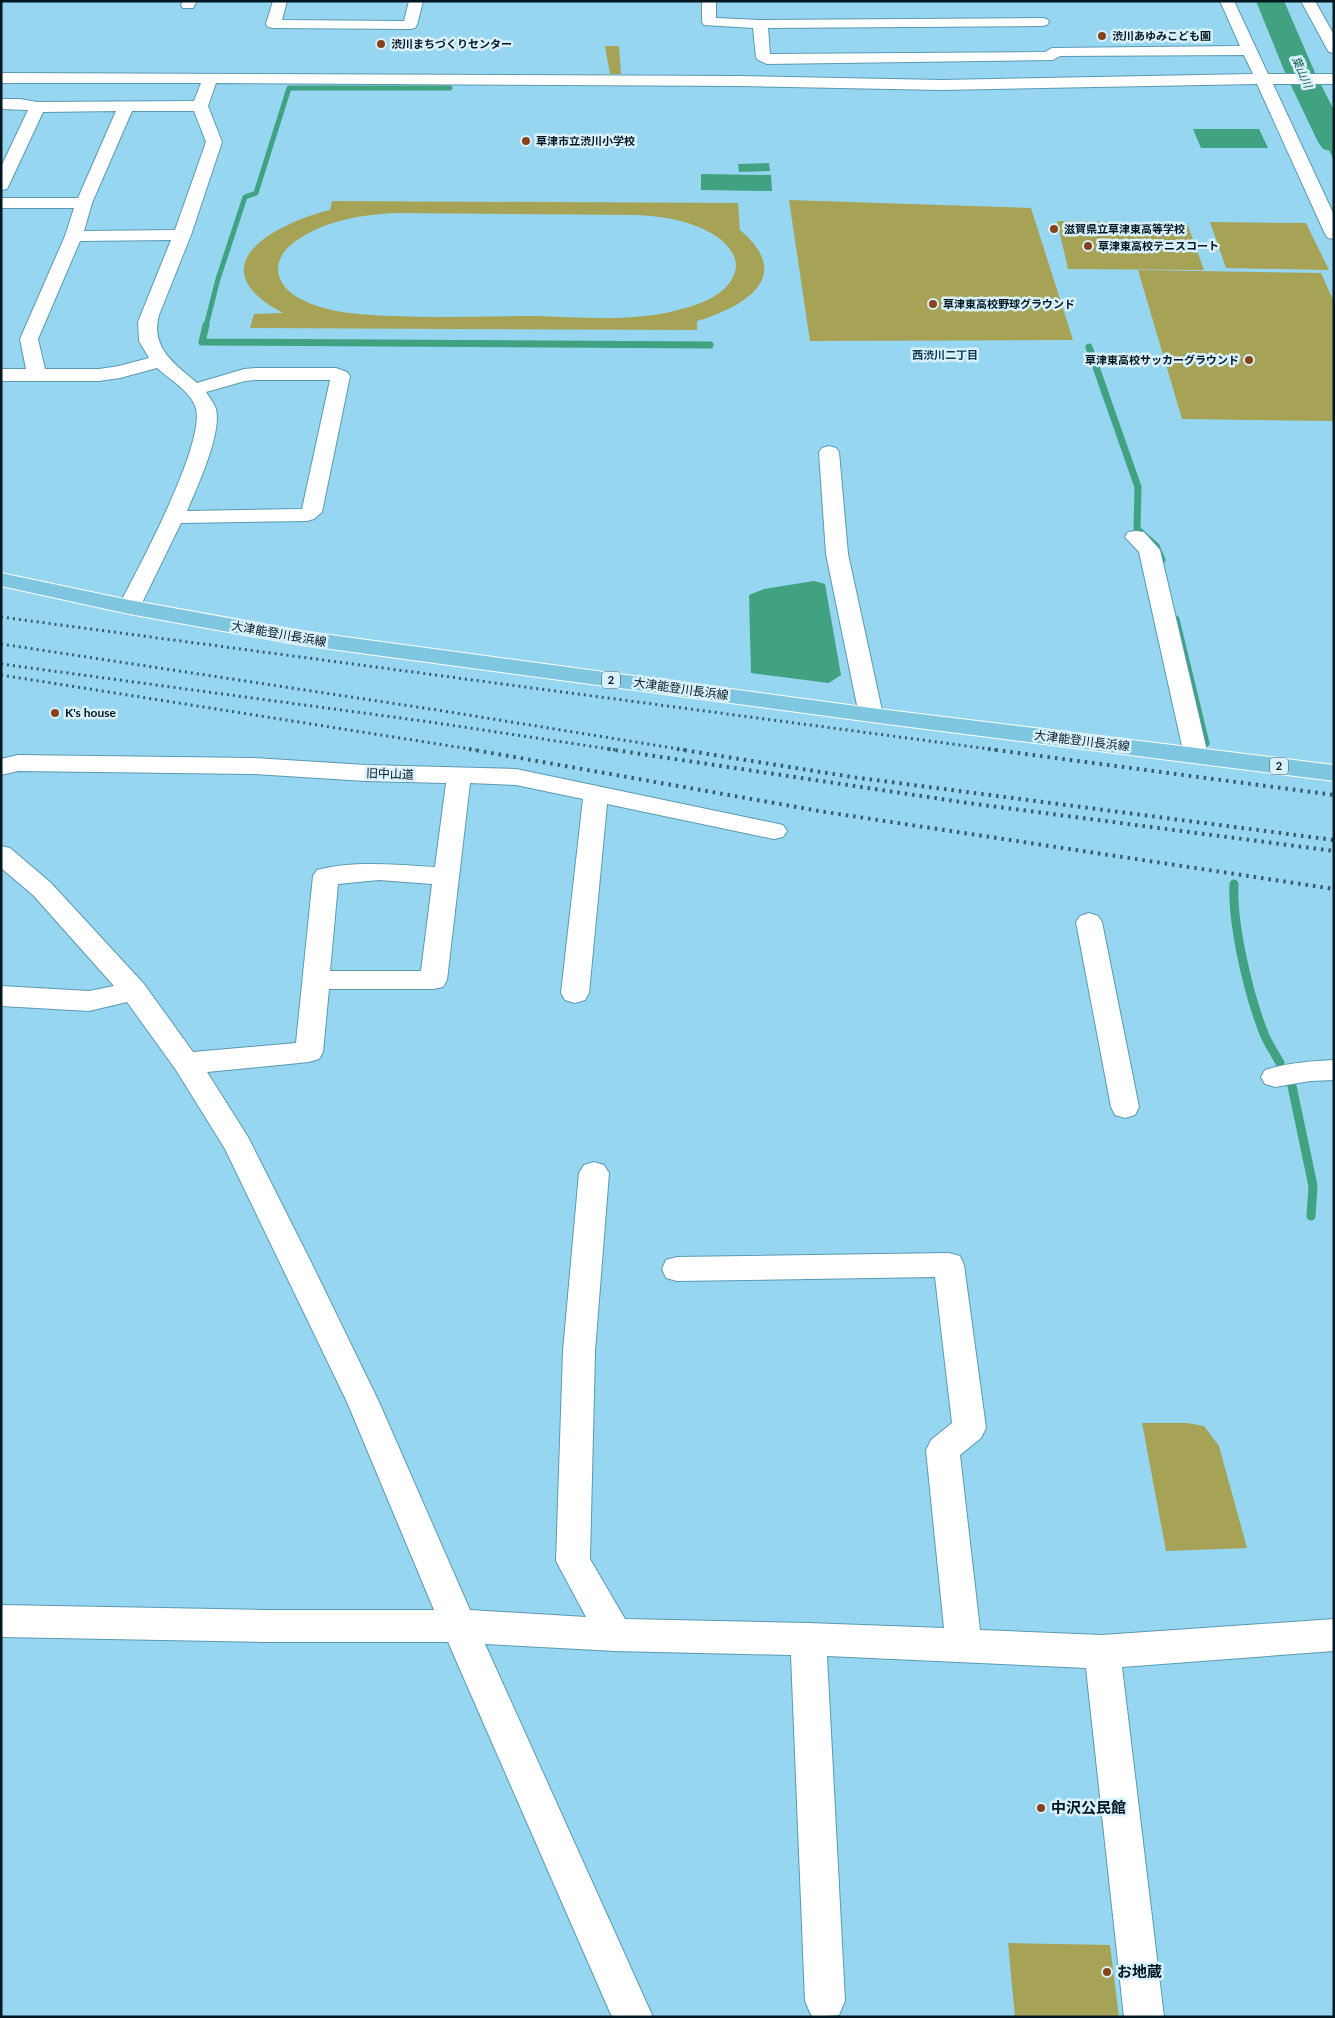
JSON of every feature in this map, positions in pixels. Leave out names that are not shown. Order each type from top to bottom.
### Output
[{"type":"main road","name":"大津能登川長浜線","points":[[1,579],[129,607],[301,638],[870,715],[1334,773]]},
{"type":"street","points":[[280,1],[273,24],[410,25],[416,1]]},
{"type":"street","points":[[709,1],[709,22],[711,23],[1042,22]]},
{"type":"street","points":[[1227,1],[1248,50],[1268,79],[1334,234]]},
{"type":"street","points":[[1308,1],[1334,49]]},
{"type":"street","points":[[1036,8],[1064,83]]},
{"type":"street","points":[[760,24],[763,57],[767,59],[1248,50]]},
{"type":"street","points":[[1,78],[740,80],[942,85],[1334,79]]},
{"type":"street","points":[[129,607],[175,517],[203,439],[208,417],[206,407],[193,390],[160,361],[149,344],[147,326],[182,235],[214,142],[200,106],[210,80]]},
{"type":"street","points":[[1,104],[20,104],[37,107],[200,106]]},
{"type":"street","points":[[1,185],[37,107]]},
{"type":"street","points":[[36,374],[29,339],[74,236],[84,203],[126,107]]},
{"type":"street","points":[[1,203],[84,203]]},
{"type":"street","points":[[74,236],[182,235]]},
{"type":"street","points":[[1,375],[100,375],[120,372],[160,361]]},
{"type":"street","points":[[175,517],[307,515],[312,512],[340,376],[336,374],[244,375],[193,390]]},
{"type":"street","points":[[829,452],[837,554],[854,629],[870,715]]},
{"type":"street","points":[[1136,537],[1149,550],[1196,755]]},
{"type":"street","name":"旧中山道","points":[[1,767],[18,763],[126,763],[516,777],[774,831]]},
{"type":"street","points":[[316,980],[433,980],[459,775]]},
{"type":"street","points":[[575,993],[596,793]]},
{"type":"street","points":[[1,854],[42,889],[134,991],[186,1063],[238,1145],[363,1402],[459,1626],[633,2017]]},
{"type":"street","points":[[186,1063],[309,1052],[326,876],[379,872],[446,876]]},
{"type":"street","points":[[1089,922],[1125,1107]]},
{"type":"street","points":[[1,996],[89,1001],[134,991]]},
{"type":"street","points":[[1275,1077],[1310,1071],[1334,1070]]},
{"type":"street","points":[[594,1173],[579,1351],[573,1561],[614,1635]]},
{"type":"street","points":[[677,1269],[949,1265],[969,1428],[943,1450],[964,1644]]},
{"type":"street","points":[[1,1621],[263,1626],[459,1626],[614,1635],[964,1644],[1102,1652],[1334,1635]]},
{"type":"street","points":[[808,1639],[825,2001]]},
{"type":"street","points":[[1102,1652],[1144,2017]]},
{"type":"shaded area","points":[[605,46],[619,46],[621,74],[610,74]]},
{"type":"shaded area","points":[[1318,85],[1334,116],[1334,161],[1301,86]]},
{"type":"shaded area","points":[[1193,129],[1259,129],[1268,148],[1201,148]]},
{"type":"shaded area","points":[[769,163],[770,171],[739,172],[738,164]]},
{"type":"shaded area","points":[[701,174],[771,175],[772,191],[701,190]]},
{"type":"shaded area","name":"草津東高校野球グラウンド","points":[[789,200],[1031,208],[1073,340],[810,341]]},
{"type":"shaded area","points":[[332,201],[738,203],[740,230],[756,247],[763,262],[763,275],[758,287],[747,298],[715,315],[697,321],[697,330],[250,328],[254,314],[283,313],[258,296],[246,279],[245,264],[252,249],[267,237],[286,226],[330,210]],"holes":[[[394,213],[634,215],[657,217],[690,224],[720,239],[730,250],[736,262],[735,272],[726,288],[701,303],[674,311],[640,317],[381,316],[336,311],[310,303],[288,290],[281,280],[278,269],[278,264],[285,251],[299,239],[321,227],[370,215]]]},
{"type":"shaded area","points":[[1057,221],[1187,223],[1204,270],[1068,269]]},
{"type":"shaded area","points":[[1210,222],[1306,223],[1329,270],[1226,268]]},
{"type":"shaded area","name":"草津東高校サッカーグラウンド","points":[[1138,270],[1321,273],[1334,302],[1334,421],[1182,419]]},
{"type":"shaded area","points":[[814,581],[825,584],[841,675],[829,683],[751,673],[749,595],[764,589]]},
{"type":"shaded area","points":[[1142,1423],[1187,1423],[1204,1426],[1219,1446],[1247,1548],[1166,1551]]},
{"type":"shaded area","points":[[1008,1943],[1110,1945],[1119,2017],[1015,2017]]},
{"type":"waterway","name":"葉山川","points":[[1270,1],[1301,75],[1334,142]]},
{"type":"waterway","points":[[206,326],[218,279],[245,197],[256,193],[289,88],[450,88]]},
{"type":"waterway","points":[[206,325],[202,342],[710,345]]},
{"type":"waterway","points":[[1089,347],[1138,487],[1137,529],[1156,546],[1162,560]]},
{"type":"waterway","points":[[1176,619],[1206,743]]},
{"type":"waterway","points":[[1234,884],[1234,901],[1239,940],[1253,1002],[1265,1036],[1280,1063]]},
{"type":"waterway","points":[[1292,1086],[1313,1186],[1311,1216]]},
{"type":"railway","points":[[1,617],[997,750]]},
{"type":"railway","points":[[1,644],[437,710],[685,750]]},
{"type":"railway","points":[[1,664],[430,722],[616,750]]},
{"type":"railway","points":[[1,675],[476,750]]},
{"type":"railway","points":[[469,749],[825,812],[1334,889]]},
{"type":"railway","points":[[608,749],[968,803],[1334,851]]},
{"type":"railway","points":[[677,749],[852,777],[1334,840]]},
{"type":"railway","points":[[988,749],[1334,795]]},
{"type":"place","name":"渋川あゆみこども園","points":[[1102,36]]},
{"type":"place","name":"渋川まちづくりセンター","points":[[381,44]]},
{"type":"place","name":"草津市立渋川小学校","points":[[526,141]]},
{"type":"place","name":"滋賀県立草津東高等学校","points":[[1054,229]]},
{"type":"place","name":"草津東高校テニスコート","points":[[1088,246]]},
{"type":"place","name":"草津東高校野球グラウンド","points":[[933,304]]},
{"type":"place","name":"草津東高校サッカーグラウンド","points":[[1249,360]]},
{"type":"place","name":"K's house","points":[[55,713]]},
{"type":"place","name":"中沢公民館","points":[[1041,1808]]},
{"type":"place","name":"お地蔵","points":[[1107,1972]]},
{"type":"district","name":"西渋川二丁目","points":[[945,355]]}]
